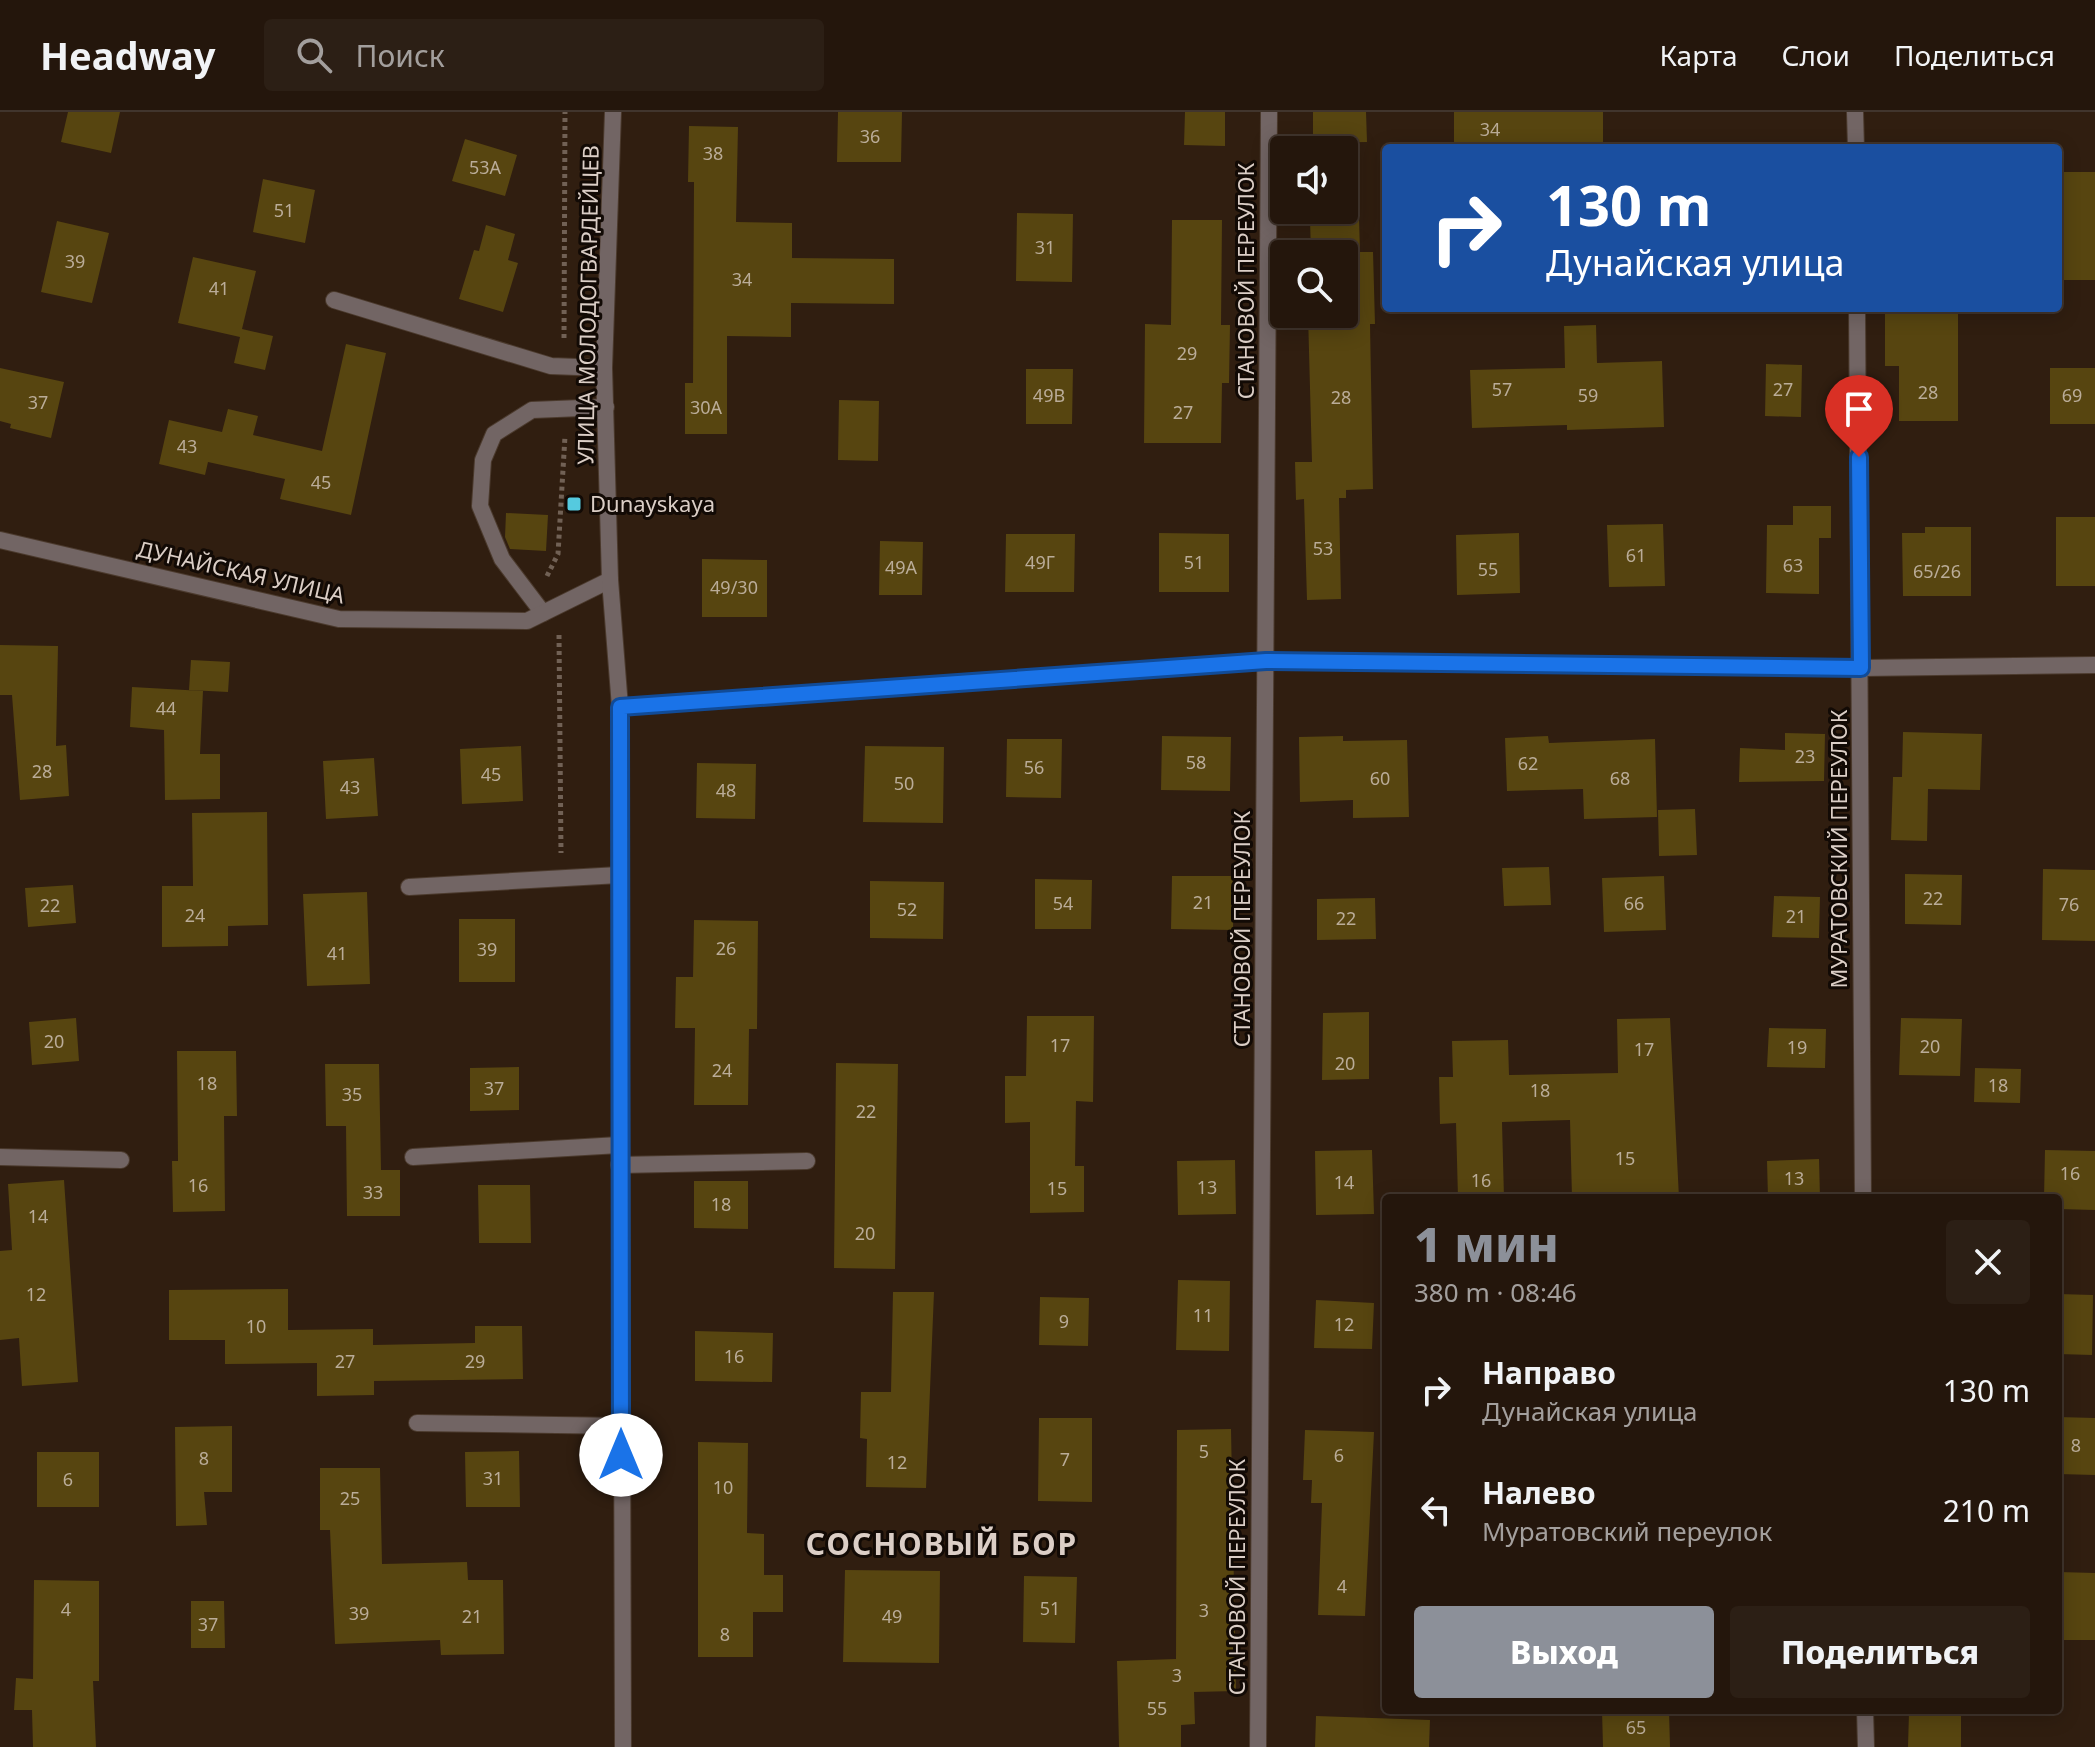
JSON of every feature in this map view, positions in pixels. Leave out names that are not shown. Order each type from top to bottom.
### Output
[{"type":"street","name":"УЛИЦА МОЛОДОГВАРДЕЙЦЕВ","points":[[613,112],[604,368],[610,580],[620,707],[623,1747]]},
{"type":"street","name":"СТАНОВОЙ ПЕРЕУЛОК","points":[[1258,1747],[1269,112]]},
{"type":"street","points":[[1855,112],[1856,144]]},
{"type":"street","points":[[334,300],[564,367],[604,368]]},
{"type":"street","name":"МУРАТОВСКИЙ ПЕРЕУЛОК","points":[[1857,312],[1863,1194]]},
{"type":"street","points":[[543,613],[502,559],[480,506],[483,460],[494,434],[532,410],[606,407]]},
{"type":"street","name":"ДУНАЙСКАЯ УЛИЦА","points":[[0,540],[339,619],[527,621],[610,580]]},
{"type":"street","points":[[620,707],[1266,661],[1861,668],[2095,665]]},
{"type":"street","points":[[409,887],[619,875]]},
{"type":"street","points":[[413,1157],[619,1145]]},
{"type":"street","points":[[0,1157],[121,1160]]},
{"type":"street","points":[[619,1165],[807,1161]]},
{"type":"street","points":[[417,1423],[621,1426]]},
{"type":"street","points":[[1865,1714],[1866,1747]]},
{"type":"path","points":[[564,367],[565,112]]},
{"type":"path","points":[[561,878],[559,605],[543,585],[558,554],[567,409]]},
{"type":"building","points":[[68,112],[120,112],[111,153],[61,142]]},
{"type":"building","points":[[838,112],[902,112],[901,162],[837,162]]},
{"type":"building","points":[[1185,112],[1225,112],[1225,146],[1184,145]]},
{"type":"building","points":[[1313,112],[1366,112],[1367,142],[1358,142],[1358,136],[1313,136]]},
{"type":"building","points":[[1454,112],[1603,112],[1603,144],[1454,144]]},
{"type":"building","points":[[689,126],[738,127],[736,222],[792,223],[792,258],[894,259],[894,304],[791,303],[791,337],[727,336],[727,434],[685,434],[685,383],[693,383],[694,182],[688,182]]},
{"type":"building","points":[[465,139],[517,155],[505,196],[452,181]]},
{"type":"building","points":[[2062,172],[2095,172],[2095,280],[2062,280]]},
{"type":"building","points":[[263,179],[315,190],[305,243],[253,232]]},
{"type":"building","points":[[1017,213],[1073,214],[1072,282],[1016,281]]},
{"type":"building","points":[[1358,218],[1360,252],[1373,252],[1375,324],[1370,324],[1373,489],[1346,490],[1346,498],[1339,498],[1341,599],[1307,600],[1304,499],[1296,500],[1295,462],[1312,462],[1308,328],[1358,328],[1358,240],[1311,240],[1310,224],[1358,224]]},
{"type":"building","points":[[1172,220],[1222,220],[1221,325],[1230,325],[1229,383],[1222,383],[1221,443],[1144,443],[1145,324],[1171,325]]},
{"type":"building","points":[[57,221],[109,233],[92,303],[41,292]]},
{"type":"building","points":[[486,225],[515,234],[508,260],[518,263],[503,312],[459,299],[474,250],[479,251]]},
{"type":"building","points":[[193,257],[256,271],[242,329],[273,336],[265,370],[234,363],[240,337],[178,323]]},
{"type":"building","points":[[1885,312],[1958,312],[1958,421],[1899,421],[1899,366],[1885,366]]},
{"type":"building","points":[[1596,325],[1597,363],[1662,361],[1664,427],[1567,430],[1567,425],[1472,428],[1470,370],[1565,368],[1564,326]]},
{"type":"building","points":[[346,344],[386,353],[351,515],[280,499],[285,479],[208,462],[205,475],[159,464],[169,420],[222,432],[228,409],[258,416],[253,435],[322,451]]},
{"type":"building","points":[[1766,364],[1802,365],[1801,417],[1765,416]]},
{"type":"building","points":[[0,368],[64,382],[51,438],[10,428],[11,424],[0,421]]},
{"type":"building","points":[[2050,368],[2095,368],[2095,424],[2050,424]]},
{"type":"building","points":[[1026,369],[1073,369],[1072,424],[1026,424]]},
{"type":"building","points":[[839,400],[879,401],[878,461],[838,460]]},
{"type":"building","points":[[1793,506],[1831,506],[1831,538],[1819,538],[1819,594],[1766,593],[1767,525],[1793,525]]},
{"type":"building","points":[[506,513],[548,515],[546,551],[510,549],[505,537]]},
{"type":"building","points":[[2056,517],[2095,517],[2095,586],[2056,586]]},
{"type":"building","points":[[1663,524],[1665,586],[1609,587],[1607,525]]},
{"type":"building","points":[[1925,527],[1971,527],[1971,596],[1903,596],[1902,533],[1925,533]]},
{"type":"building","points":[[1159,533],[1229,534],[1229,592],[1159,592]]},
{"type":"building","points":[[1519,533],[1520,593],[1457,595],[1456,535]]},
{"type":"building","points":[[1006,534],[1075,534],[1074,592],[1005,592]]},
{"type":"building","points":[[880,541],[923,542],[922,595],[879,595]]},
{"type":"building","points":[[702,559],[767,560],[767,617],[702,617]]},
{"type":"building","points":[[0,645],[58,646],[56,746],[66,745],[69,796],[20,800],[12,695],[0,695]]},
{"type":"building","points":[[191,660],[230,662],[228,692],[189,690]]},
{"type":"building","points":[[132,687],[203,691],[200,754],[220,754],[220,799],[165,800],[164,730],[130,727]]},
{"type":"building","points":[[1903,732],[1982,734],[1980,790],[1928,789],[1927,841],[1891,840],[1893,777],[1902,777]]},
{"type":"building","points":[[1785,733],[1825,734],[1824,781],[1739,782],[1740,748],[1785,750]]},
{"type":"building","points":[[1162,736],[1231,737],[1230,791],[1161,790]]},
{"type":"building","points":[[1343,736],[1343,741],[1407,740],[1409,817],[1353,818],[1353,800],[1300,802],[1299,737]]},
{"type":"building","points":[[1548,736],[1549,743],[1655,739],[1657,817],[1584,819],[1583,789],[1507,791],[1505,738]]},
{"type":"building","points":[[1007,739],[1062,739],[1061,798],[1006,797]]},
{"type":"building","points":[[521,746],[523,801],[462,804],[460,749]]},
{"type":"building","points":[[865,746],[944,747],[943,823],[863,822]]},
{"type":"building","points":[[374,758],[378,816],[326,819],[323,761]]},
{"type":"building","points":[[697,763],[756,764],[755,819],[696,818]]},
{"type":"building","points":[[1695,809],[1697,855],[1659,856],[1658,810]]},
{"type":"building","points":[[267,812],[268,925],[228,926],[228,946],[162,947],[162,886],[193,886],[192,813]]},
{"type":"building","points":[[1549,867],[1551,905],[1504,906],[1502,868]]},
{"type":"building","points":[[2043,869],[2095,870],[2095,941],[2042,940]]},
{"type":"building","points":[[1905,874],[1962,875],[1961,925],[1905,924]]},
{"type":"building","points":[[1172,876],[1234,876],[1233,930],[1171,929]]},
{"type":"building","points":[[1664,876],[1666,930],[1604,932],[1602,878]]},
{"type":"building","points":[[1035,879],[1092,880],[1091,929],[1035,929]]},
{"type":"building","points":[[870,881],[944,882],[943,939],[870,938]]},
{"type":"building","points":[[73,885],[76,923],[28,927],[25,888]]},
{"type":"building","points":[[367,892],[370,984],[307,986],[303,894]]},
{"type":"building","points":[[1774,896],[1820,897],[1819,938],[1772,937]]},
{"type":"building","points":[[1375,898],[1376,939],[1317,940],[1317,899]]},
{"type":"building","points":[[459,919],[515,919],[515,982],[459,982]]},
{"type":"building","points":[[694,920],[758,921],[757,1029],[749,1029],[748,1105],[694,1105],[695,1028],[675,1028],[676,977],[693,977]]},
{"type":"building","points":[[1369,1012],[1369,1079],[1322,1080],[1323,1013]]},
{"type":"building","points":[[1027,1016],[1094,1016],[1093,1102],[1076,1101],[1075,1166],[1084,1166],[1084,1212],[1030,1213],[1030,1122],[1005,1123],[1005,1076],[1026,1076]]},
{"type":"building","points":[[76,1018],[79,1061],[32,1065],[29,1022]]},
{"type":"building","points":[[1670,1018],[1679,1194],[1572,1194],[1570,1120],[1502,1122],[1504,1194],[1458,1194],[1456,1123],[1440,1124],[1439,1077],[1453,1077],[1452,1041],[1508,1040],[1509,1075],[1618,1073],[1617,1019]]},
{"type":"building","points":[[1901,1018],[1962,1019],[1960,1076],[1899,1075]]},
{"type":"building","points":[[1769,1028],[1826,1029],[1825,1068],[1767,1067]]},
{"type":"building","points":[[177,1051],[236,1051],[237,1116],[224,1116],[225,1211],[173,1212],[172,1161],[178,1161]]},
{"type":"building","points":[[836,1063],[898,1064],[895,1269],[834,1268]]},
{"type":"building","points":[[325,1064],[379,1064],[381,1170],[400,1170],[400,1216],[347,1216],[346,1126],[326,1126]]},
{"type":"building","points":[[519,1067],[519,1110],[470,1111],[470,1068]]},
{"type":"building","points":[[1975,1068],[2021,1069],[2020,1103],[1974,1102]]},
{"type":"building","points":[[1372,1150],[1374,1214],[1316,1215],[1315,1151]]},
{"type":"building","points":[[2045,1150],[2095,1151],[2095,1210],[2062,1209],[2062,1194],[2044,1194]]},
{"type":"building","points":[[1819,1159],[1820,1194],[1768,1194],[1767,1161]]},
{"type":"building","points":[[1235,1160],[1236,1214],[1178,1215],[1177,1161]]},
{"type":"building","points":[[64,1180],[78,1382],[22,1386],[19,1338],[0,1340],[0,1251],[12,1250],[8,1184]]},
{"type":"building","points":[[694,1181],[748,1181],[748,1229],[694,1228]]},
{"type":"building","points":[[478,1185],[530,1185],[531,1243],[479,1243]]},
{"type":"building","points":[[1178,1280],[1230,1281],[1229,1351],[1176,1350]]},
{"type":"building","points":[[288,1289],[288,1330],[373,1329],[373,1345],[475,1343],[475,1326],[522,1326],[523,1379],[374,1381],[374,1395],[317,1396],[317,1363],[225,1364],[225,1340],[169,1340],[169,1290]]},
{"type":"building","points":[[893,1292],[934,1292],[926,1488],[866,1487],[867,1439],[860,1438],[861,1392],[891,1392]]},
{"type":"building","points":[[2062,1294],[2093,1295],[2092,1355],[2062,1354]]},
{"type":"building","points":[[1040,1297],[1089,1298],[1088,1346],[1039,1345]]},
{"type":"building","points":[[1316,1300],[1374,1303],[1372,1349],[1314,1348]]},
{"type":"building","points":[[695,1331],[773,1333],[772,1382],[695,1381]]},
{"type":"building","points":[[2062,1417],[2095,1418],[2095,1475],[2062,1474]]},
{"type":"building","points":[[1039,1418],[1092,1418],[1092,1502],[1038,1501]]},
{"type":"building","points":[[232,1426],[232,1492],[204,1492],[207,1525],[176,1526],[175,1427]]},
{"type":"building","points":[[1231,1429],[1236,1691],[1194,1692],[1195,1724],[1181,1725],[1181,1747],[1119,1747],[1117,1661],[1176,1659],[1177,1430]]},
{"type":"building","points":[[1305,1430],[1374,1432],[1365,1616],[1318,1615],[1322,1503],[1311,1503],[1312,1480],[1303,1480]]},
{"type":"building","points":[[698,1442],[748,1443],[747,1533],[764,1534],[764,1575],[783,1575],[783,1612],[753,1612],[753,1657],[698,1657]]},
{"type":"building","points":[[519,1451],[520,1507],[466,1507],[465,1452]]},
{"type":"building","points":[[37,1452],[99,1452],[99,1507],[37,1507]]},
{"type":"building","points":[[320,1468],[380,1468],[382,1564],[467,1562],[468,1580],[503,1580],[504,1654],[441,1655],[440,1640],[335,1644],[330,1530],[320,1530]]},
{"type":"building","points":[[845,1570],[940,1571],[939,1663],[843,1662]]},
{"type":"building","points":[[2062,1572],[2095,1573],[2095,1640],[2062,1640]]},
{"type":"building","points":[[1024,1576],[1077,1577],[1075,1643],[1023,1642]]},
{"type":"building","points":[[34,1580],[99,1581],[99,1681],[93,1681],[96,1747],[33,1747],[32,1710],[14,1710],[16,1678],[33,1679]]},
{"type":"building","points":[[191,1601],[224,1601],[225,1648],[191,1648]]},
{"type":"building","points":[[1602,1714],[1669,1714],[1670,1747],[1603,1747]]},
{"type":"building","points":[[1909,1714],[1961,1714],[1961,1747],[1908,1747]]},
{"type":"building","points":[[1316,1716],[1430,1720],[1429,1747],[1315,1747]]},
{"type":"place","name":"Dunayskaya","points":[[574,504]]},
{"type":"district","name":"СОСНОВЫЙ БОР","points":[[942,1545]]},
{"type":"route","points":[[621,1455],[620,707],[1266,661],[1861,668],[1859,457]]}]
